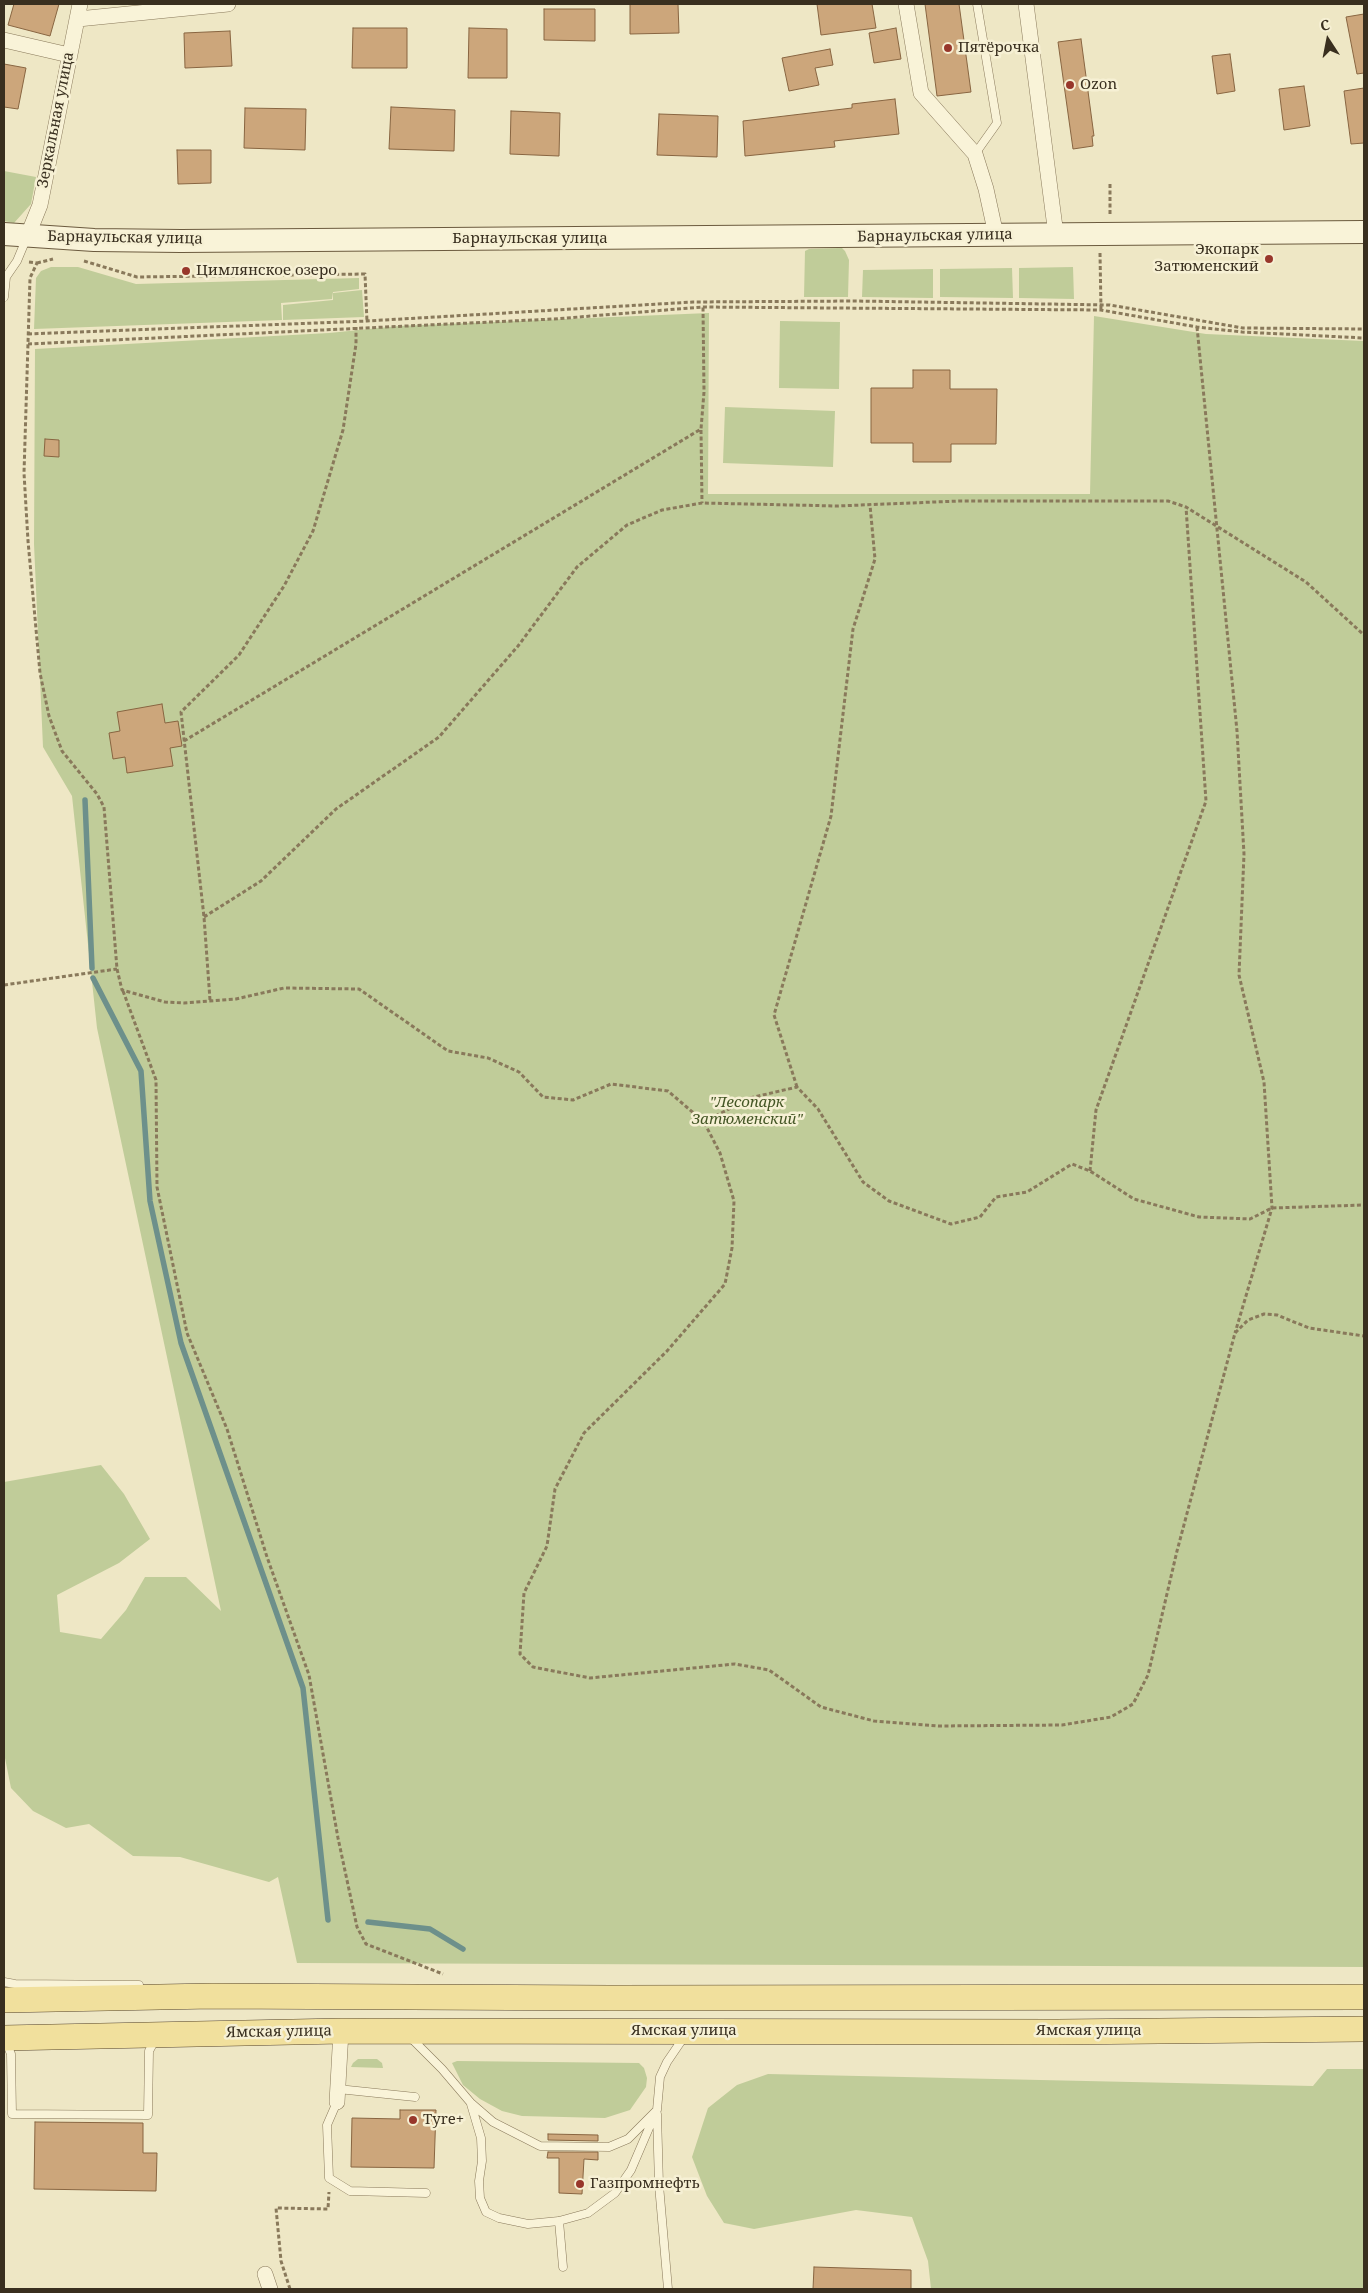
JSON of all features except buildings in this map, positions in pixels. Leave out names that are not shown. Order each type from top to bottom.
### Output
[{"type":"main road","points":[[4,2000],[212,1996],[581,1998],[1364,1997]]},
{"type":"main road","name":"Ямская улица","points":[[4,2038],[341,2031],[1058,2032],[1364,2029]]},
{"type":"street","name":"Зеркальная улица","points":[[28,236],[40,205],[80,4]]},
{"type":"street","points":[[78,19],[228,4]]},
{"type":"street","points":[[906,4],[920,93],[975,154],[986,190],[996,235]]},
{"type":"street","points":[[1026,4],[1056,235]]},
{"type":"street","points":[[4,40],[69,55]]},
{"type":"street","name":"Барнаульская улица","points":[[4,234],[94,240],[181,241],[1364,232]]},
{"type":"street","points":[[338,2095],[341,2031]]},
{"type":"street","points":[[265,2274],[270,2289]]},
{"type":"lane","points":[[975,154],[997,123],[977,4]]},
{"type":"lane","points":[[4,297],[6,277],[17,261],[28,236]]},
{"type":"lane","points":[[4,1982],[15,1984],[152,1985]]},
{"type":"lane","points":[[170,1987],[212,1996]]},
{"type":"lane","points":[[404,2031],[442,2069],[471,2103],[493,2122],[540,2146],[609,2147],[628,2139],[657,2110]]},
{"type":"lane","points":[[668,2289],[659,2185],[657,2110],[660,2076],[688,2031]]},
{"type":"lane","points":[[4,2038],[11,2054],[12,2114],[148,2115],[149,2051],[157,2035]]},
{"type":"lane","points":[[415,2097],[338,2095],[326,2125],[329,2178],[350,2191],[426,2193]]},
{"type":"lane","points":[[471,2103],[480,2138],[482,2161],[479,2182],[480,2198],[486,2212],[499,2218],[528,2224],[559,2221],[588,2213],[615,2193],[631,2170],[657,2110]]},
{"type":"lane","points":[[559,2221],[563,2267]]},
{"type":"path","points":[[17,261],[37,263],[50,259],[59,260]]},
{"type":"path","points":[[75,260],[137,277],[365,274],[368,327]]},
{"type":"path","points":[[37,263],[30,278],[24,473],[40,673],[49,716],[62,751],[97,794],[104,807],[116,969],[156,1080],[157,1187],[187,1333],[227,1429],[267,1557],[309,1675],[338,1838],[357,1927],[366,1944],[442,1974]]},
{"type":"path","points":[[28,334],[367,321],[693,302],[855,301],[1110,304],[1243,328],[1364,329]]},
{"type":"path","points":[[28,344],[554,318],[703,307],[1101,310],[1197,327],[1242,332],[1364,338]]},
{"type":"path","points":[[702,503],[703,307]]},
{"type":"path","points":[[210,1000],[204,917],[180,712],[238,655],[284,586],[313,531],[342,430],[356,344],[356,327]]},
{"type":"path","points":[[122,990],[165,1002],[236,999],[284,988],[359,989],[448,1051],[488,1058],[519,1072],[543,1097],[573,1100],[611,1084],[668,1091],[704,1122],[720,1153],[734,1201],[732,1248],[725,1284],[667,1351],[584,1433],[555,1489],[547,1546],[524,1593],[520,1654],[533,1667],[590,1678],[735,1664],[769,1670],[821,1707],[874,1721],[938,1726],[1062,1725],[1111,1717],[1133,1704],[1148,1675],[1177,1550],[1235,1333],[1272,1208],[1264,1082],[1239,975],[1244,854],[1237,731],[1197,327]]},
{"type":"path","points":[[184,741],[701,429]]},
{"type":"path","points":[[204,917],[261,881],[336,809],[439,737],[518,646],[577,567],[627,525],[662,510],[702,503],[837,506],[969,501],[1168,501],[1186,508],[1306,582],[1364,635]]},
{"type":"path","points":[[870,505],[875,559],[853,629],[831,816],[774,1015],[797,1087],[818,1109],[863,1182],[889,1201],[951,1224],[980,1217],[996,1197],[1027,1192],[1072,1164],[1090,1171],[1134,1199],[1199,1217],[1250,1219],[1272,1208],[1364,1205]]},
{"type":"path","points":[[1090,1171],[1096,1110],[1206,801],[1186,508]]},
{"type":"path","points":[[4,986],[116,969]]},
{"type":"path","points":[[704,1122],[750,1098],[797,1087]]},
{"type":"path","points":[[1235,1333],[1248,1320],[1264,1314],[1277,1315],[1309,1328],[1364,1336]]},
{"type":"path","points":[[290,2289],[281,2261],[276,2208],[328,2208],[329,2178]]},
{"type":"green space","points":[[4,171],[36,177],[31,204],[14,223],[4,221]]},
{"type":"green space","points":[[842,248],[849,260],[848,297],[804,297],[805,251],[809,249]]},
{"type":"green space","points":[[51,267],[78,267],[136,284],[359,278],[359,289],[333,292],[332,299],[281,303],[282,320],[34,329],[36,278],[41,271]]},
{"type":"green space","points":[[1073,267],[1074,299],[1019,298],[1019,268]]},
{"type":"green space","points":[[1012,268],[1013,298],[940,297],[940,269]]},
{"type":"green space","points":[[933,269],[933,298],[862,297],[863,270]]},
{"type":"green space","points":[[362,290],[364,317],[283,320],[283,305],[333,300],[333,293]]},
{"type":"green space","name":"\"Лесопарк Затюменский\"","points":[[709,313],[708,494],[1090,494],[1094,316],[1206,334],[1364,341],[1364,1967],[297,1963],[278,1877],[269,1882],[180,1857],[133,1856],[89,1824],[66,1828],[33,1811],[11,1788],[4,1753],[4,1482],[101,1465],[124,1494],[150,1539],[119,1563],[57,1595],[60,1632],[101,1639],[126,1610],[145,1577],[186,1577],[221,1611],[97,1028],[72,796],[43,747],[34,544],[35,349],[329,333],[399,326]]},
{"type":"green space","points":[[780,321],[840,322],[839,389],[779,388]]},
{"type":"green space","points":[[725,407],[835,411],[833,467],[723,463]]},
{"type":"green space","points":[[358,2059],[377,2059],[382,2063],[383,2068],[351,2067]]},
{"type":"green space","points":[[457,2061],[639,2063],[644,2068],[647,2078],[646,2087],[630,2110],[605,2118],[522,2116],[502,2111],[480,2099],[463,2085],[452,2063]]},
{"type":"green space","points":[[1327,2069],[1364,2069],[1364,2289],[931,2289],[928,2261],[912,2217],[856,2210],[754,2229],[724,2223],[707,2196],[692,2157],[708,2108],[737,2085],[768,2074],[1313,2086]]},
{"type":"waterway","points":[[85,800],[92,968]]},
{"type":"waterway","points":[[93,978],[141,1071],[150,1201],[181,1343],[303,1688],[328,1920]]},
{"type":"waterway","points":[[368,1922],[430,1929],[463,1949]]},
{"type":"place","name":"Пятёрочка","points":[[948,48]]},
{"type":"place","name":"Ozon","points":[[1070,85]]},
{"type":"place","name":"Экопарк Затюменский","points":[[1269,259]]},
{"type":"place","name":"Цимлянское озеро","points":[[186,271]]},
{"type":"place","name":"Tyre+","points":[[413,2120]]},
{"type":"place","name":"Газпромнефть","points":[[580,2184]]}]
